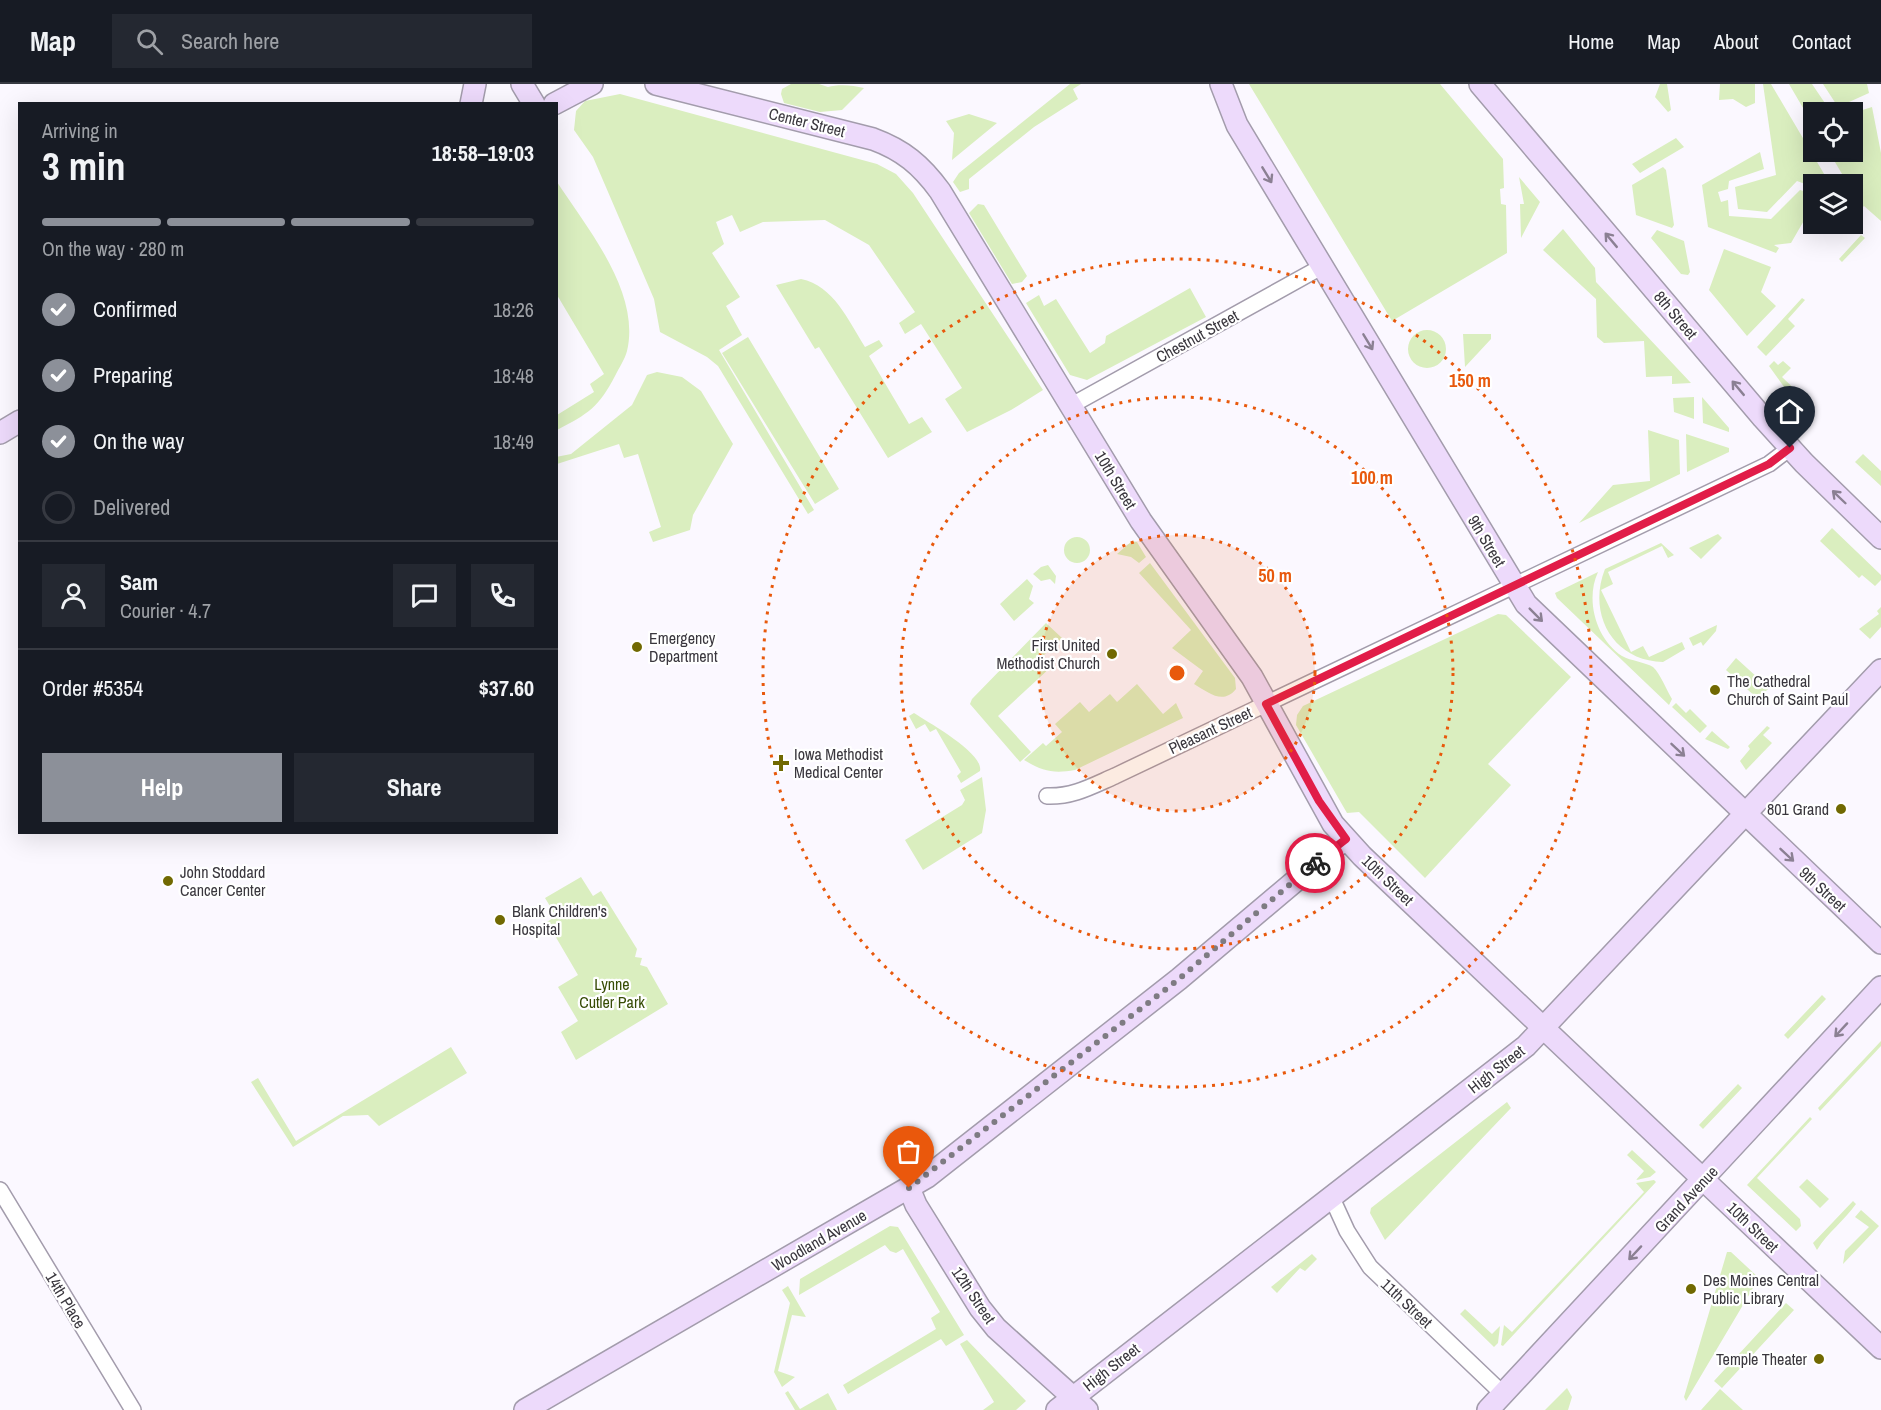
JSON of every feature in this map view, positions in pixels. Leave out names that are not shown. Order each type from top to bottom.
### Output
[{"type":"main road","points":[[471,102],[475,84]]},
{"type":"main road","points":[[522,84],[533,102]]},
{"type":"main road","points":[[558,102],[592,84]]},
{"type":"main road","name":"Center Street","points":[[656,84],[873,139],[891,146],[921,166],[940,191]]},
{"type":"main road","points":[[1207,84],[1237,125]]},
{"type":"main road","name":"9th Street","points":[[1221,84],[1237,125],[1533,613],[1881,943]]},
{"type":"main road","name":"8th Street","points":[[1480,84],[1790,448],[1881,538]]},
{"type":"main road","name":"10th Street","points":[[940,191],[1147,529],[1246,668],[1319,801],[1346,839],[1881,1348]]},
{"type":"main road","points":[[0,433],[18,423]]},
{"type":"main road","name":"High Street","points":[[1072,1406],[1331,1196],[1545,1029],[1881,670]]},
{"type":"main road","name":"Woodland Avenue","points":[[525,1410],[909,1188],[936,1170],[1179,979],[1346,839]]},
{"type":"main road","name":"Grand Avenue","points":[[1488,1410],[1881,987]]},
{"type":"main road","name":"12th Street","points":[[909,1188],[916,1205],[980,1308],[996,1328],[1072,1406]]},
{"type":"street","name":"Chestnut Street","points":[[1072,405],[1323,267]]},
{"type":"street","name":"Pleasant Street","points":[[1047,796],[1063,796],[1080,792],[1769,464],[1790,448]]},
{"type":"street","name":"14th Place","points":[[0,1190],[133,1410]]},
{"type":"street","name":"11th Street","points":[[1331,1196],[1358,1251],[1377,1274],[1503,1394]]},
{"type":"green space","points":[[791,84],[819,84],[828,87],[846,85],[864,88],[842,110],[820,112],[784,103],[782,89]]},
{"type":"green space","points":[[1070,84],[1081,84],[1073,89],[1078,99],[1034,127],[969,179],[969,189],[960,192],[953,182],[959,173]]},
{"type":"green space","points":[[1249,84],[1440,84],[1503,159],[1504,188],[1500,189],[1501,204],[1506,205],[1507,253],[1392,321]]},
{"type":"green space","points":[[1660,84],[1667,84],[1671,110],[1668,112],[1655,97]]},
{"type":"green space","points":[[1720,84],[1755,84],[1755,103],[1746,107],[1733,99],[1719,100]]},
{"type":"green space","points":[[1763,84],[1771,84],[1803,138],[1803,162],[1817,162],[1824,174],[1803,174],[1803,183],[1797,181],[1767,212],[1738,209],[1735,187],[1776,175]]},
{"type":"green space","points":[[1789,84],[1812,84],[1824,102],[1803,102],[1803,108]]},
{"type":"green space","points":[[1823,84],[1867,84],[1869,93],[1849,102],[1835,102]]},
{"type":"green space","points":[[620,94],[877,164],[896,174],[913,193],[1043,390],[1011,410],[967,432],[945,399],[962,388],[921,324],[905,334],[899,323],[915,312],[869,245],[825,220],[763,222],[740,232],[732,215],[716,222],[724,244],[712,253],[740,297],[726,306],[742,335],[719,350],[814,510],[808,514],[718,366],[707,357],[660,332],[654,299],[593,157],[574,130],[576,111],[585,101]]},
{"type":"green space","points":[[1872,107],[1881,153],[1881,221],[1863,207],[1863,174],[1842,174],[1835,162],[1863,162],[1863,110]]},
{"type":"green space","points":[[969,114],[997,123],[952,160],[954,133],[946,121]]},
{"type":"green space","points":[[1676,138],[1684,147],[1640,173],[1632,164]]},
{"type":"green space","points":[[1760,152],[1764,169],[1729,181],[1728,189],[1718,192],[1721,202],[1728,200],[1729,216],[1771,219],[1800,190],[1803,191],[1803,222],[1791,243],[1774,245],[1779,248],[1776,253],[1708,227],[1702,185]]},
{"type":"green space","points":[[1663,167],[1666,170],[1674,225],[1672,228],[1636,215],[1632,185]]},
{"type":"green space","points":[[1519,177],[1540,202],[1521,238],[1520,204],[1524,204]]},
{"type":"green space","points":[[558,183],[596,240],[619,284],[626,306],[629,329],[626,354],[604,395],[592,409],[558,429],[558,414],[594,392],[590,384],[604,374],[558,297]]},
{"type":"green space","points":[[978,204],[984,205],[1027,276],[1022,282],[1012,284],[969,213]]},
{"type":"green space","points":[[1563,229],[1595,268],[1596,282],[1691,383],[1672,384],[1672,376],[1646,377],[1644,341],[1604,343],[1597,337],[1596,299],[1543,250]]},
{"type":"green space","points":[[1657,230],[1684,241],[1690,272],[1688,275],[1681,274],[1651,238]]},
{"type":"green space","points":[[1861,235],[1865,238],[1842,262],[1839,259]]},
{"type":"green space","points":[[1724,249],[1771,267],[1761,292],[1776,306],[1747,336],[1709,290]]},
{"type":"green space","points":[[801,279],[813,283],[831,296],[846,315],[865,347],[879,340],[883,346],[869,356],[909,424],[922,417],[932,432],[888,458],[819,347],[815,349],[776,285]]},
{"type":"green space","points":[[1190,288],[1206,317],[1087,380],[1070,375],[1026,303],[1039,295],[1044,306],[1056,299],[1090,353],[1105,343],[1106,336]]},
{"type":"green space","points":[[1802,298],[1805,300],[1788,319],[1795,326],[1766,356],[1757,347]]},
{"type":"green space","points":[[1427,330],[1441,335],[1446,349],[1441,363],[1427,368],[1413,363],[1408,349],[1413,335]]},
{"type":"green space","points":[[1463,334],[1491,334],[1491,339],[1465,367]]},
{"type":"green space","points":[[748,337],[839,489],[815,504],[722,353]]},
{"type":"green space","points":[[1774,361],[1778,365],[1783,361],[1791,368],[1782,377],[1807,401],[1800,409],[1769,366]]},
{"type":"green space","points":[[657,372],[682,377],[701,391],[733,444],[693,515],[690,530],[653,542],[649,532],[661,527],[638,454],[624,458],[619,444],[558,464],[558,457],[571,454],[632,405],[647,375]]},
{"type":"green space","points":[[1694,397],[1694,419],[1674,412],[1673,398]]},
{"type":"green space","points":[[1702,397],[1729,428],[1729,432],[1703,423]]},
{"type":"green space","points":[[1648,430],[1679,440],[1680,474],[1579,523],[1613,485],[1650,481]]},
{"type":"green space","points":[[1686,434],[1729,448],[1729,452],[1687,472]]},
{"type":"green space","points":[[1863,454],[1881,471],[1881,486],[1855,462]]},
{"type":"green space","points":[[1832,528],[1881,575],[1881,580],[1875,586],[1862,575],[1859,578],[1820,541]]},
{"type":"green space","points":[[1718,534],[1722,538],[1701,559],[1689,548]]},
{"type":"green space","points":[[1077,537],[1086,541],[1090,550],[1086,559],[1077,563],[1068,559],[1064,550],[1068,541]]},
{"type":"green space","points":[[1132,541],[1137,542],[1146,557],[1139,563],[1131,557],[1117,554]]},
{"type":"green space","points":[[1661,543],[1674,555],[1668,558],[1662,546],[1608,572],[1613,584],[1601,590],[1631,652],[1643,646],[1649,657],[1682,642],[1685,649],[1663,662],[1645,660],[1630,653],[1618,644],[1602,618],[1599,602],[1600,586],[1605,569]]},
{"type":"green space","points":[[1150,563],[1235,678],[1236,689],[1231,694],[1216,696],[1194,684],[1203,671],[1172,648],[1191,630],[1139,573]]},
{"type":"green space","points":[[1048,565],[1056,576],[1055,584],[1050,579],[1041,581],[1033,574],[1041,567]]},
{"type":"green space","points":[[1598,572],[1594,583],[1593,606],[1595,618],[1605,640],[1622,656],[1650,665],[1656,670],[1672,699],[1669,705],[1557,598],[1555,593]]},
{"type":"green space","points":[[1027,579],[1033,586],[1029,599],[1034,603],[1014,621],[1000,604]]},
{"type":"green space","points":[[1881,607],[1881,627],[1870,639],[1859,629],[1879,614],[1877,611]]},
{"type":"green space","points":[[1498,614],[1506,615],[1571,677],[1488,764],[1511,785],[1425,878],[1359,812],[1347,813],[1296,725],[1297,715],[1303,706]]},
{"type":"green space","points":[[1046,623],[1062,638],[1042,657],[1051,667],[998,716],[1031,752],[1020,762],[970,704],[972,699]]},
{"type":"green space","points":[[1717,625],[1716,631],[1703,646],[1701,642],[1693,646],[1689,638]]},
{"type":"green space","points":[[1736,658],[1769,688],[1758,699],[1726,670]]},
{"type":"green space","points":[[1137,684],[1163,714],[1176,703],[1183,718],[1075,770],[1048,771],[1024,760],[1043,743],[1046,746],[1062,732],[1055,724],[1080,702],[1089,712],[1110,694],[1117,702]]},
{"type":"green space","points":[[1676,703],[1686,713],[1690,709],[1707,726],[1700,733],[1672,707]]},
{"type":"green space","points":[[914,713],[965,747],[979,764],[980,771],[961,783],[957,776],[961,772],[936,729],[930,732],[925,724],[916,729],[909,716]]},
{"type":"green space","points":[[1767,726],[1770,728],[1763,735],[1772,743],[1746,770],[1740,761],[1750,749],[1748,746]]},
{"type":"green space","points":[[1712,731],[1730,747],[1728,749],[1705,739]]},
{"type":"green space","points":[[982,777],[986,810],[982,833],[923,870],[905,840],[962,805],[965,800],[960,790]]},
{"type":"green space","name":"Lynne Cutler Park","points":[[581,877],[593,896],[601,891],[637,949],[635,957],[642,958],[640,965],[647,967],[668,1004],[576,1060],[561,1032],[578,1021],[558,987],[578,975],[547,922],[556,916],[545,898]]},
{"type":"green space","points":[[1822,995],[1826,999],[1788,1039],[1784,1035]]},
{"type":"green space","points":[[1881,1041],[1881,1046],[1820,1111],[1818,1108]]},
{"type":"green space","points":[[451,1047],[467,1073],[379,1126],[368,1115],[343,1116],[293,1147],[251,1082],[258,1078],[296,1141]]},
{"type":"green space","points":[[1738,1084],[1742,1088],[1703,1129],[1699,1125]]},
{"type":"green space","points":[[1507,1102],[1511,1108],[1385,1240],[1370,1213],[1371,1208]]},
{"type":"green space","points":[[1810,1117],[1812,1119],[1757,1178],[1800,1219],[1801,1226],[1796,1231],[1747,1185]]},
{"type":"green space","points":[[1632,1150],[1656,1172],[1650,1177],[1636,1180],[1644,1171],[1627,1155]]},
{"type":"green space","points":[[1807,1179],[1829,1199],[1820,1208],[1799,1187]]},
{"type":"green space","points":[[1654,1180],[1656,1182],[1503,1346],[1501,1345],[1504,1325],[1512,1332],[1644,1192],[1636,1183]]},
{"type":"green space","points":[[1853,1201],[1856,1204],[1817,1250],[1813,1243]]},
{"type":"green space","points":[[1861,1210],[1879,1226],[1843,1264],[1845,1251],[1869,1227],[1855,1217]]},
{"type":"green space","points":[[890,1226],[898,1227],[964,1335],[946,1346],[941,1339],[848,1394],[843,1385],[936,1329],[931,1318],[940,1312],[903,1249],[896,1253],[890,1251],[885,1245],[799,1295],[800,1279]]},
{"type":"green space","points":[[1727,1252],[1731,1252],[1759,1278],[1686,1401],[1684,1397]]},
{"type":"green space","points":[[1312,1254],[1317,1259],[1305,1271],[1300,1268],[1277,1293],[1271,1287]]},
{"type":"green space","points":[[788,1286],[806,1317],[792,1315],[778,1371],[795,1377],[782,1387],[774,1372],[790,1303],[782,1290]]},
{"type":"green space","points":[[1786,1303],[1794,1310],[1722,1388],[1714,1381]]},
{"type":"green space","points":[[1465,1309],[1492,1334],[1500,1326],[1498,1343],[1494,1347],[1460,1314]]},
{"type":"green space","points":[[967,1340],[1026,1401],[1016,1410],[983,1410],[994,1402],[960,1344]]},
{"type":"green space","points":[[1567,1388],[1572,1397],[1568,1410],[1545,1410]]},
{"type":"green space","points":[[1720,1389],[1743,1410],[1701,1410]]},
{"type":"green space","points":[[788,1391],[800,1409],[828,1393],[837,1410],[795,1410],[785,1393]]},
{"type":"way so far","points":[[909,1188],[927,1177],[1179,979],[1315,863]]},
{"type":"place","name":"Emergency Department","points":[[637,647]]},
{"type":"place","name":"First United Methodist Church","points":[[1112,654]]},
{"type":"place","name":"The Cathedral Church of Saint Paul","points":[[1715,690]]},
{"type":"place","name":"Iowa Methodist Medical Center","points":[[781,763]]},
{"type":"place","name":"801 Grand","points":[[1841,809]]},
{"type":"place","name":"John Stoddard Cancer Center","points":[[168,881]]},
{"type":"place","name":"Blank Children's Hospital","points":[[500,920]]},
{"type":"place","name":"Des Moines Central Public Library","points":[[1691,1289]]},
{"type":"place","name":"Temple Theater","points":[[1819,1359]]},
{"type":"route","points":[[1315,863],[1346,839],[1333,824],[1319,801],[1266,704],[1769,464],[1790,448]]}]
